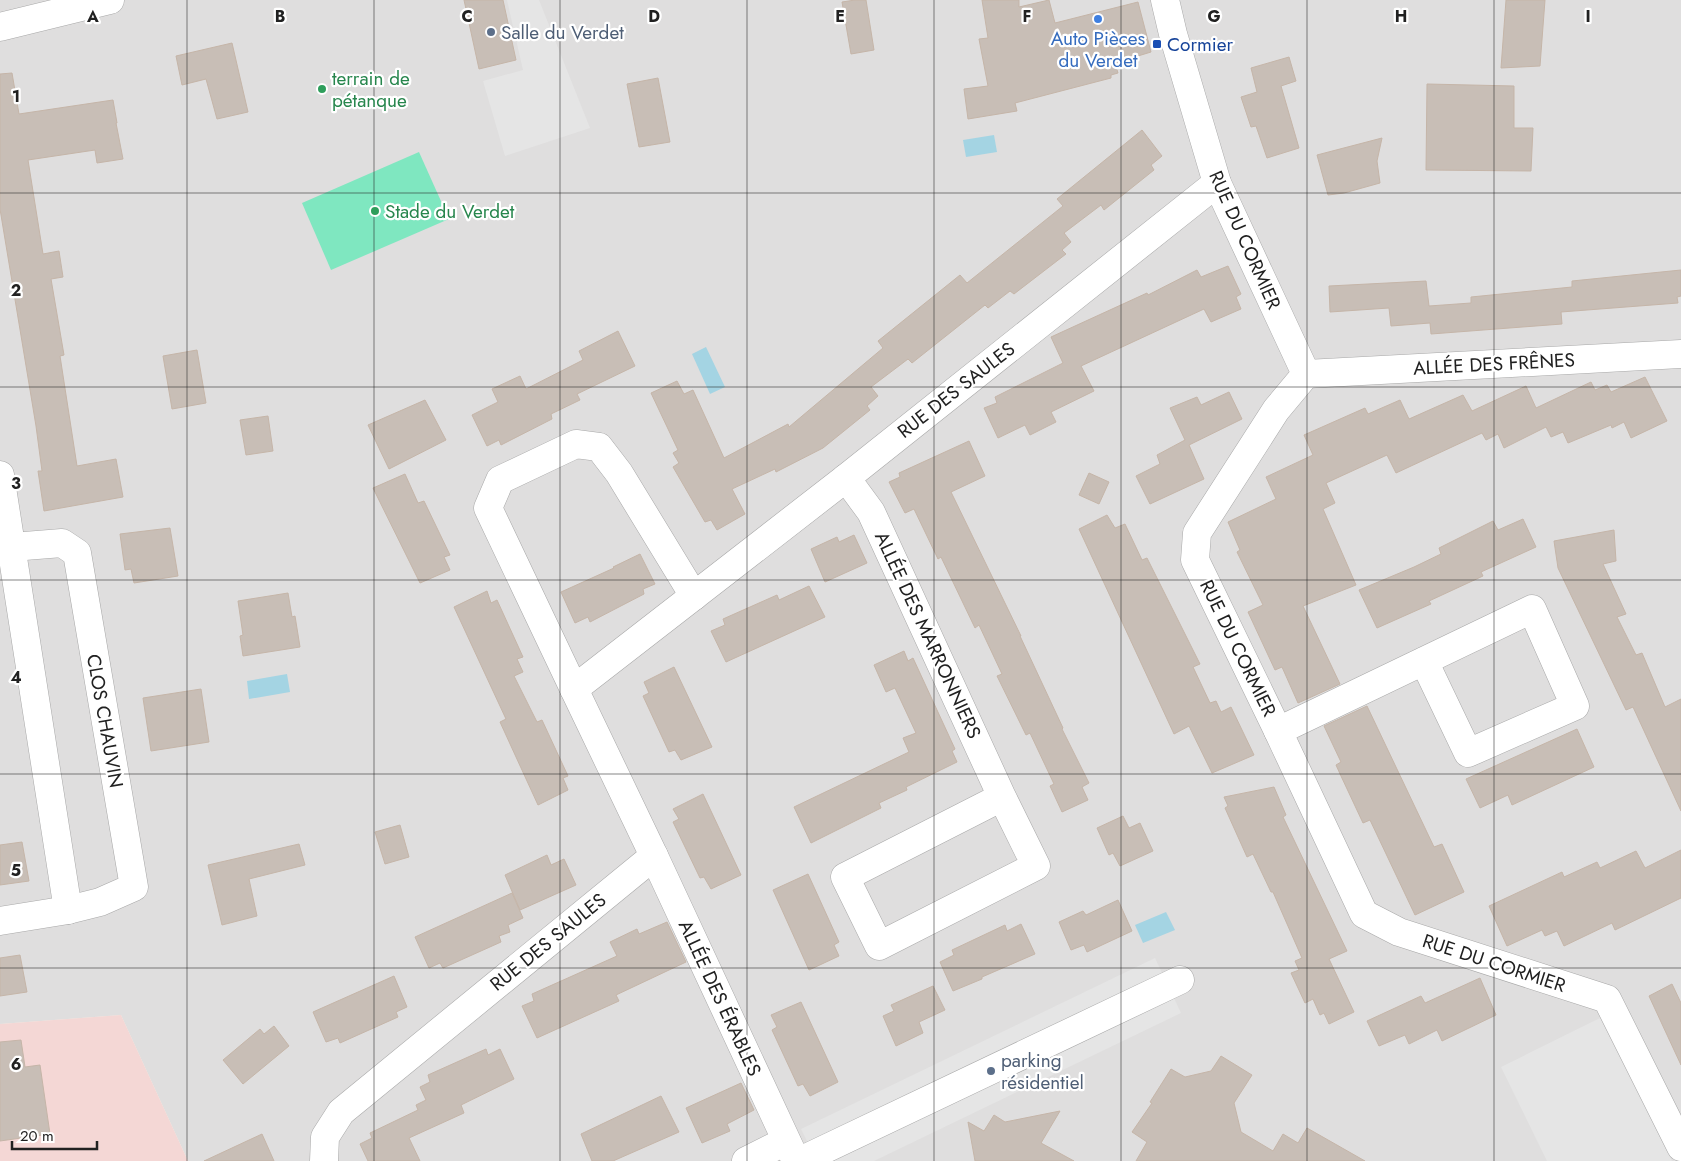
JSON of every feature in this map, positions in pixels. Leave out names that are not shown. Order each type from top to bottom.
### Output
[{"type":"street","points":[[0,27],[110,0]]},
{"type":"street","name":"RUE DU CORMIER","points":[[1165,0],[1173,34],[1217,183],[1306,374],[1276,410],[1196,533],[1195,560],[1364,914],[1399,932],[1607,999],[1681,1147]]},
{"type":"street","name":"RUE DES SAULES","points":[[574,689],[846,478],[1217,183]]},
{"type":"street","name":"ALLÉE DES FRÊNES","points":[[1306,374],[1681,354]]},
{"type":"street","points":[[654,856],[488,508],[500,480],[576,444],[599,447],[619,473],[694,596]]},
{"type":"street","points":[[0,475],[68,910]]},
{"type":"street","name":"ALLÉE DES MARRONNIERS","points":[[846,478],[872,512],[1002,797],[1036,866],[878,946],[845,877],[1002,797]]},
{"type":"street","name":"CLOS CHAUVIN","points":[[0,921],[68,910],[100,902],[134,887],[77,554],[62,543],[12,547]]},
{"type":"street","points":[[1278,731],[1532,609],[1575,706],[1468,754],[1424,661]]},
{"type":"street","name":"RUE DES SAULES","points":[[324,1161],[325,1137],[340,1112],[654,856]]},
{"type":"street","name":"ALLÉE DES ÉRABLES","points":[[654,856],[794,1154]]},
{"type":"street","points":[[746,1161],[794,1154],[1180,980]]},
{"type":"shaded area","points":[[0,0],[1681,0],[1681,1161],[188,1161],[121,1015],[0,1024]]},
{"type":"shaded area","points":[[507,0],[539,0],[590,128],[505,156],[483,81],[523,70]]},
{"type":"shaded area","name":"parking résidentiel","points":[[1155,958],[1181,1013],[874,1161],[817,1161],[801,1129]]},
{"type":"shaded area","points":[[121,1015],[188,1161],[0,1161],[0,1024]]},
{"type":"shaded area","points":[[1600,1018],[1672,1161],[1547,1161],[1501,1067]]},
{"type":"green space","name":"Stade du Verdet","points":[[419,152],[449,219],[331,270],[302,203]]},
{"type":"water","points":[[994,135],[997,152],[966,157],[963,140]]},
{"type":"water","points":[[706,347],[725,387],[710,394],[692,354]]},
{"type":"water","points":[[287,674],[290,692],[249,699],[247,681]]},
{"type":"water","points":[[1166,912],[1175,930],[1143,943],[1135,925]]},
{"type":"building","name":"Salle du Verdet","points":[[464,0],[503,0],[516,60],[479,69]]},
{"type":"building","points":[[866,0],[874,50],[851,54],[842,2]]},
{"type":"building","points":[[982,0],[1019,0],[1019,7],[1049,0],[1055,23],[1138,2],[1151,52],[1115,63],[1118,73],[1111,75],[1111,78],[1015,103],[1017,111],[968,119],[964,89],[988,86],[979,39],[988,38]]},
{"type":"building","points":[[1506,0],[1545,0],[1540,66],[1501,68]]},
{"type":"building","points":[[232,43],[248,112],[217,119],[206,79],[182,85],[176,56]]},
{"type":"building","points":[[1289,57],[1296,81],[1281,86],[1299,148],[1267,158],[1256,126],[1251,127],[1241,97],[1257,92],[1251,68]]},
{"type":"building","points":[[12,73],[19,114],[113,100],[123,159],[97,163],[95,150],[28,160],[43,254],[59,251],[63,277],[51,279],[64,355],[60,356],[77,466],[116,459],[123,497],[44,511],[38,471],[42,471],[36,426],[0,209],[0,74]]},
{"type":"building","points":[[658,78],[670,142],[639,147],[627,84]]},
{"type":"building","points":[[1427,84],[1514,86],[1514,128],[1533,128],[1531,171],[1426,170]]},
{"type":"building","points":[[1142,130],[1162,156],[1151,165],[1154,170],[1104,210],[1101,205],[1064,233],[1071,242],[1062,250],[1066,254],[1014,294],[1010,291],[988,308],[985,305],[912,363],[908,359],[871,387],[878,396],[867,406],[870,410],[823,448],[776,472],[775,469],[732,489],[745,514],[717,530],[711,520],[705,522],[673,467],[679,463],[673,453],[678,450],[651,393],[677,381],[684,394],[693,390],[724,458],[788,424],[789,427],[883,348],[878,341],[960,275],[967,283],[1063,206],[1057,199]]},
{"type":"building","points":[[1382,138],[1377,161],[1380,183],[1344,193],[1328,195],[1317,155]]},
{"type":"building","points":[[1228,266],[1241,294],[1236,297],[1241,309],[1211,322],[1204,309],[1081,366],[1094,391],[1051,412],[1056,422],[1030,435],[1025,425],[998,438],[984,408],[997,403],[995,397],[1063,363],[1051,337],[1147,293],[1148,295],[1197,270],[1201,277]]},
{"type":"building","points":[[1681,270],[1681,296],[1677,297],[1678,303],[1561,312],[1562,324],[1431,334],[1430,323],[1391,326],[1389,308],[1330,312],[1329,286],[1426,281],[1429,306],[1471,303],[1471,297],[1572,287],[1572,281]]},
{"type":"building","points":[[618,331],[635,366],[577,394],[580,400],[551,414],[552,419],[501,445],[499,440],[487,446],[472,415],[498,402],[492,389],[520,376],[526,389],[583,360],[579,351]]},
{"type":"building","points":[[197,350],[206,403],[172,409],[163,356]]},
{"type":"building","points":[[1645,377],[1667,421],[1631,438],[1624,422],[1612,428],[1611,425],[1568,443],[1563,432],[1551,437],[1546,427],[1504,448],[1498,434],[1486,440],[1482,433],[1396,473],[1387,455],[1326,483],[1335,503],[1323,509],[1356,585],[1303,606],[1340,684],[1298,703],[1282,667],[1275,670],[1248,612],[1263,605],[1237,552],[1240,550],[1228,522],[1276,499],[1266,477],[1313,455],[1304,435],[1365,408],[1368,414],[1400,400],[1409,419],[1463,395],[1472,411],[1526,386],[1536,408],[1591,382],[1595,390],[1607,385],[1611,392]]},
{"type":"building","points":[[1229,392],[1242,419],[1189,445],[1204,479],[1150,504],[1136,476],[1160,464],[1157,455],[1185,440],[1170,408],[1197,397],[1201,405]]},
{"type":"building","points":[[425,400],[446,440],[389,469],[368,425]]},
{"type":"building","points":[[268,416],[273,451],[246,455],[240,420]]},
{"type":"building","points":[[969,441],[985,476],[951,492],[1021,636],[1062,729],[1089,783],[1082,787],[1088,800],[1062,812],[1050,786],[1054,784],[1030,733],[1026,735],[997,676],[1002,674],[979,625],[975,628],[941,557],[938,559],[914,509],[905,513],[889,482],[900,477],[899,473]]},
{"type":"building","points":[[1089,473],[1109,482],[1099,504],[1079,495]]},
{"type":"building","points":[[405,474],[418,503],[424,501],[450,555],[444,557],[450,570],[420,583],[373,488]]},
{"type":"building","points":[[1107,515],[1115,528],[1125,524],[1142,560],[1147,558],[1200,664],[1193,667],[1210,703],[1216,701],[1221,712],[1231,707],[1254,755],[1212,773],[1189,726],[1174,734],[1079,529]]},
{"type":"building","points":[[1523,519],[1536,547],[1481,572],[1483,576],[1429,601],[1431,604],[1377,628],[1359,590],[1441,554],[1439,548],[1493,521],[1498,530]]},
{"type":"building","points":[[170,528],[178,576],[134,583],[131,569],[125,570],[120,534]]},
{"type":"building","points":[[1614,530],[1616,561],[1603,564],[1626,614],[1617,617],[1636,655],[1642,653],[1665,707],[1681,699],[1681,811],[1633,707],[1626,710],[1558,568],[1554,541]]},
{"type":"building","points":[[854,535],[867,563],[825,582],[811,549],[837,537],[839,542]]},
{"type":"building","points":[[640,554],[655,584],[643,589],[644,594],[590,622],[588,617],[575,623],[561,592]]},
{"type":"building","points":[[809,586],[825,617],[726,662],[711,631],[725,625],[723,619],[777,595],[779,600]]},
{"type":"building","points":[[487,591],[491,603],[497,600],[523,657],[517,659],[523,672],[514,676],[537,722],[542,720],[568,776],[563,778],[568,790],[538,805],[500,722],[506,719],[454,607]]},
{"type":"building","points":[[288,593],[292,617],[295,616],[300,647],[243,656],[240,636],[243,635],[238,601]]},
{"type":"building","points":[[904,651],[908,661],[913,658],[955,749],[952,751],[957,762],[906,787],[907,790],[879,803],[881,808],[811,843],[794,807],[909,752],[903,738],[916,733],[895,688],[886,692],[874,665]]},
{"type":"building","points":[[674,667],[712,747],[681,760],[675,750],[669,752],[643,696],[649,693],[644,682]]},
{"type":"building","points":[[201,689],[209,742],[151,751],[143,698]]},
{"type":"building","points":[[1367,706],[1434,847],[1442,844],[1464,892],[1415,915],[1370,820],[1363,823],[1336,765],[1341,762],[1324,726]]},
{"type":"building","points":[[1577,729],[1594,767],[1512,805],[1508,795],[1480,808],[1466,779]]},
{"type":"building","points":[[1274,787],[1286,815],[1283,817],[1347,951],[1329,959],[1354,1012],[1329,1024],[1324,1013],[1320,1015],[1313,999],[1305,1003],[1291,973],[1299,970],[1295,961],[1302,958],[1273,892],[1271,892],[1253,854],[1247,857],[1225,808],[1228,806],[1224,797]]},
{"type":"building","points":[[703,794],[741,875],[711,889],[704,877],[700,878],[673,822],[679,819],[673,809]]},
{"type":"building","points":[[1123,816],[1129,828],[1140,823],[1153,851],[1120,866],[1113,853],[1109,855],[1097,828]]},
{"type":"building","points":[[400,825],[409,857],[385,864],[375,832]]},
{"type":"building","points":[[22,842],[29,881],[0,885],[0,845]]},
{"type":"building","points":[[299,844],[305,865],[249,879],[257,916],[222,925],[208,865]]},
{"type":"building","points":[[1681,850],[1681,898],[1615,930],[1612,923],[1564,946],[1557,931],[1545,936],[1542,930],[1507,946],[1489,906],[1562,872],[1564,877],[1597,862],[1600,868],[1636,851],[1645,868]]},
{"type":"building","points":[[547,855],[551,865],[564,859],[576,885],[520,910],[505,875]]},
{"type":"building","points":[[808,874],[839,942],[834,945],[839,956],[809,970],[773,890]]},
{"type":"building","points":[[512,893],[523,918],[508,925],[510,932],[499,936],[501,942],[443,968],[440,963],[429,968],[415,937]]},
{"type":"building","points":[[1118,900],[1132,931],[1087,952],[1084,945],[1071,950],[1059,922],[1083,911],[1086,915]]},
{"type":"building","points":[[667,922],[686,962],[616,995],[619,1001],[537,1038],[522,1006],[534,1001],[532,994],[617,956],[610,942],[637,929],[639,934]]},
{"type":"building","points":[[1021,924],[1035,954],[953,991],[940,962],[954,955],[952,950],[1005,925],[1007,931]]},
{"type":"building","points":[[20,955],[27,992],[0,996],[0,958]]},
{"type":"building","points":[[394,976],[407,1007],[396,1012],[398,1017],[340,1043],[338,1038],[326,1042],[313,1012]]},
{"type":"building","points":[[1480,978],[1496,1015],[1442,1041],[1437,1030],[1409,1044],[1405,1035],[1379,1046],[1367,1021],[1421,996],[1425,1003]]},
{"type":"building","points":[[1672,984],[1681,1003],[1681,1065],[1649,996]]},
{"type":"building","points":[[933,986],[945,1010],[919,1022],[923,1033],[896,1046],[883,1016],[894,1011],[891,1005]]},
{"type":"building","points":[[801,1002],[838,1082],[810,1096],[803,1084],[798,1086],[772,1030],[777,1027],[771,1015]]},
{"type":"building","points":[[274,1026],[289,1046],[243,1084],[223,1060],[260,1029],[264,1034]]},
{"type":"building","points":[[21,1040],[25,1067],[40,1065],[50,1134],[0,1141],[0,1042]]},
{"type":"building","points":[[486,1049],[488,1055],[500,1049],[514,1079],[461,1105],[464,1113],[409,1138],[420,1161],[368,1161],[360,1144],[372,1138],[370,1133],[418,1110],[416,1105],[426,1100],[420,1087],[430,1082],[428,1075]]},
{"type":"building","points":[[1221,1056],[1252,1075],[1234,1103],[1241,1132],[1273,1151],[1283,1134],[1298,1143],[1307,1128],[1365,1161],[1136,1161],[1147,1142],[1132,1132],[1152,1103],[1150,1102],[1171,1069],[1185,1077],[1211,1071]]},
{"type":"building","points":[[741,1083],[754,1110],[727,1124],[730,1131],[702,1143],[686,1108]]},
{"type":"building","points":[[661,1096],[679,1132],[613,1161],[592,1161],[581,1134]]},
{"type":"building","points":[[1060,1111],[1041,1143],[1074,1161],[975,1161],[968,1122],[984,1131],[994,1115],[1005,1122]]},
{"type":"building","points":[[262,1134],[274,1161],[204,1161]]},
{"type":"place","name":"Auto Pièces du Verdet","points":[[1098,19]]},
{"type":"place","name":"Salle du Verdet","points":[[491,32]]},
{"type":"place","name":"Cormier","points":[[1157,44]]},
{"type":"place","name":"terrain de pétanque","points":[[322,89]]},
{"type":"place","name":"Stade du Verdet","points":[[375,211]]},
{"type":"place","name":"parking résidentiel","points":[[991,1071]]}]
